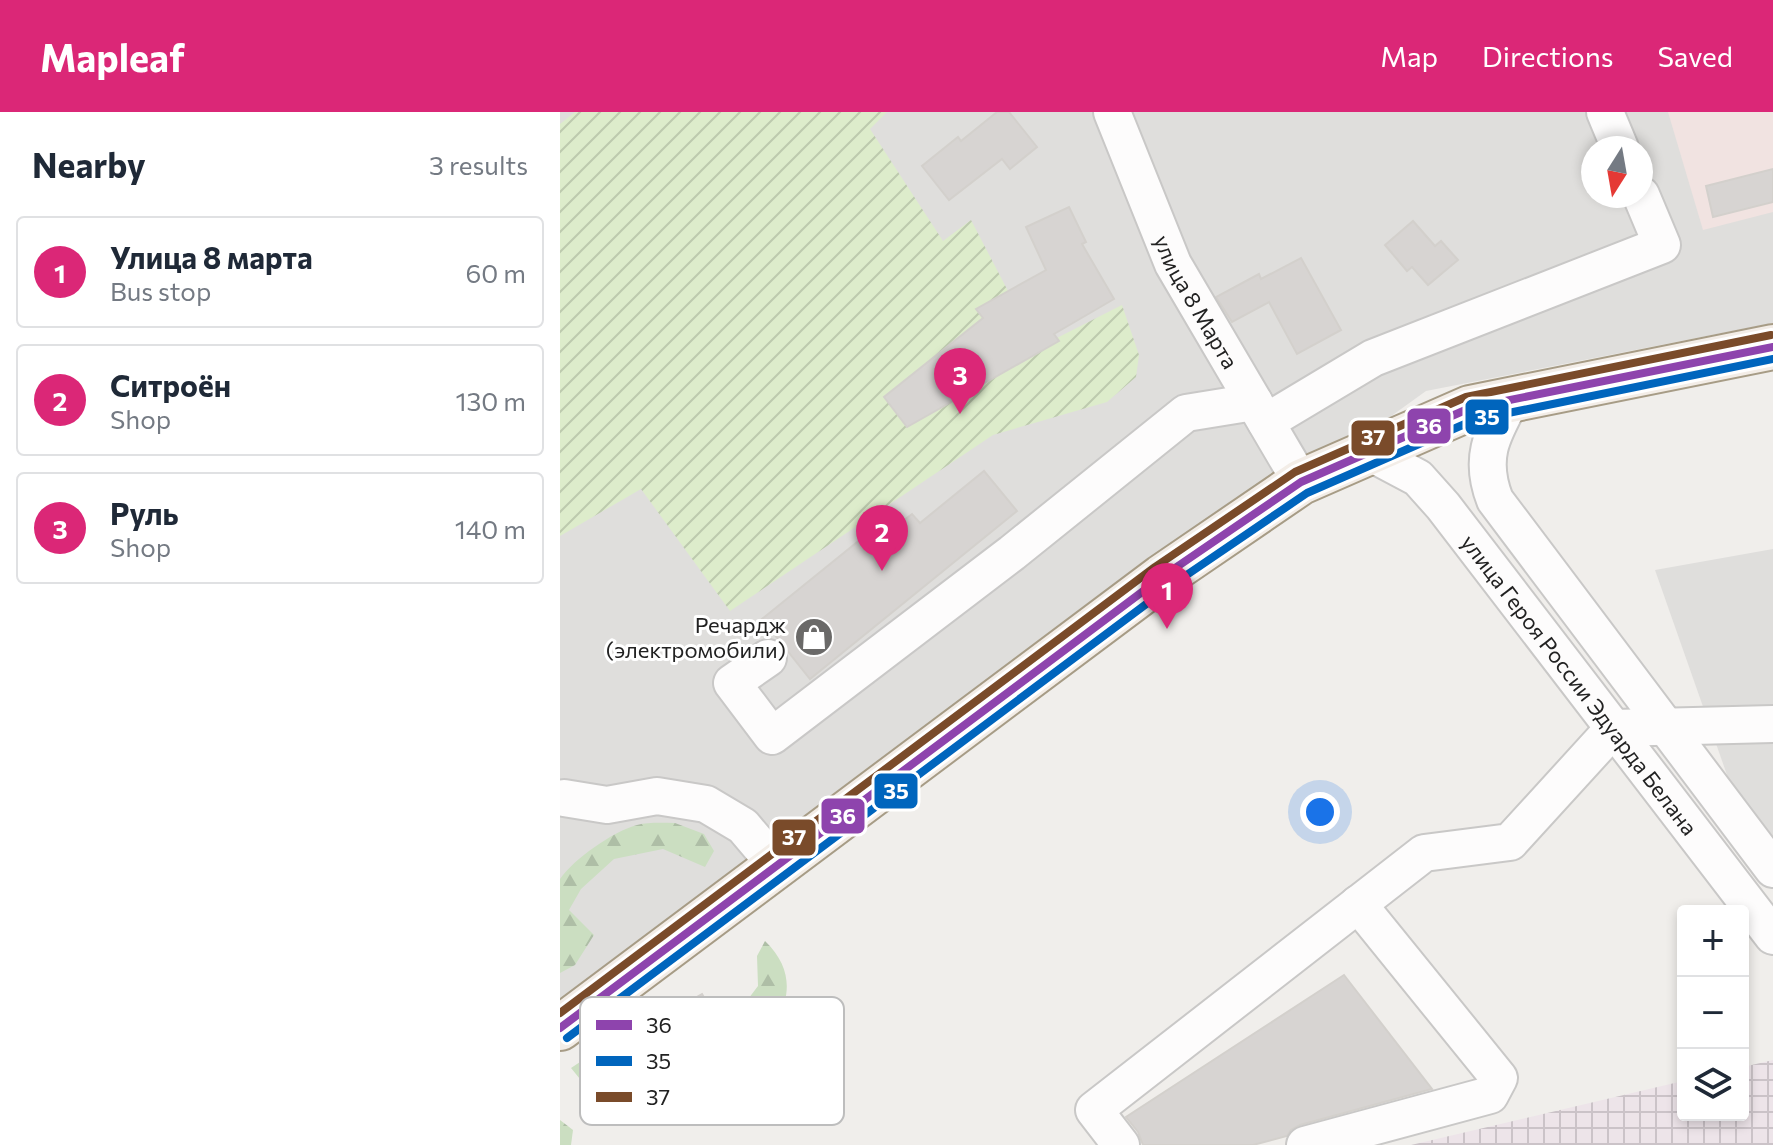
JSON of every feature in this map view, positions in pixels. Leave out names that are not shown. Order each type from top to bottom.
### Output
[{"type":"main road","points":[[602,997],[1162,577],[1301,482],[1470,408],[1773,347]]},
{"type":"main road","points":[[560,1028],[580,1013]]},
{"type":"street","name":"улица 8 Марта","points":[[1112,112],[1173,264],[1301,482]]},
{"type":"street","points":[[1605,112],[1615,136]]},
{"type":"street","points":[[768,658],[732,683],[772,736],[1012,553],[1186,413],[1260,412],[1373,358],[1662,245],[1646,208]]},
{"type":"street","name":"улица Героя России Эдуарда Белана","points":[[1511,400],[1493,433],[1487,455],[1487,480],[1495,500],[1773,869]]},
{"type":"street","name":"улица Героя России Эдуарда Белана","points":[[1369,452],[1418,478],[1443,506],[1773,936]]},
{"type":"street","points":[[1121,1145],[1094,1110],[1424,853],[1510,842],[1614,728],[1773,724]]},
{"type":"street","points":[[564,798],[607,805],[657,796],[706,804],[743,826],[777,866]]},
{"type":"street","points":[[1305,1145],[1490,1095],[1499,1078],[1358,904]]},
{"type":"shaded area","points":[[560,112],[1773,112],[1773,323],[1426,391],[586,997],[580,997],[580,1002],[560,1016]]},
{"type":"shaded area","points":[[1668,112],[1773,112],[1773,212],[1703,230]]},
{"type":"shaded area","points":[[1773,549],[1773,845],[1733,792],[1655,570]]},
{"type":"shaded area","points":[[1773,1060],[1773,1145],[1411,1145],[1677,1082],[1677,1121],[1749,1121],[1749,1066]]},
{"type":"green space","points":[[575,112],[887,112],[870,129],[943,241],[971,220],[1041,346],[1122,305],[1139,355],[1136,377],[1107,402],[993,435],[730,611],[641,489],[560,536],[560,124]]},
{"type":"green space","points":[[675,823],[704,834],[714,851],[705,867],[663,849],[614,859],[581,889],[569,910],[594,935],[575,965],[560,973],[560,879],[566,871],[605,840],[627,829],[641,824]]},
{"type":"green space","points":[[765,941],[780,960],[786,980],[785,997],[750,997],[758,986],[757,956]]},
{"type":"green space","points":[[580,1062],[580,1079],[571,1068]]},
{"type":"green space","points":[[560,1120],[573,1130],[571,1145],[560,1145]]},
{"type":"building","points":[[997,112],[1009,112],[1037,147],[1010,169],[1002,159],[949,200],[922,166],[958,137],[961,141]]},
{"type":"building","points":[[1773,169],[1773,202],[1713,217],[1706,186]]},
{"type":"building","points":[[1069,207],[1086,242],[1082,244],[1114,299],[1054,334],[1059,341],[907,427],[884,397],[983,318],[976,309],[1046,270],[1026,227]]},
{"type":"building","points":[[1413,221],[1435,246],[1441,241],[1458,260],[1428,285],[1412,267],[1407,271],[1385,245]]},
{"type":"building","points":[[1301,258],[1341,330],[1297,354],[1269,302],[1232,322],[1216,297],[1259,274],[1261,279]]},
{"type":"building","points":[[984,471],[1017,511],[810,679],[762,619],[892,514],[900,523],[912,514],[920,523]]},
{"type":"building","points":[[1344,975],[1432,1089],[1300,1125],[1287,1136],[1253,1145],[1143,1145],[1138,1132],[1126,1117]]},
{"type":"transit line","name":"37","points":[[581,997],[1155,567],[1295,472],[1466,397],[1771,335]]},
{"type":"transit line","name":"36","points":[[601,997],[1162,577],[1301,482],[1470,408],[1773,347]]},
{"type":"transit line","name":"35","points":[[622,997],[1169,587],[1307,493],[1474,420],[1773,359]]},
{"type":"transit line","name":"37","points":[[560,1013],[580,998]]},
{"type":"transit line","name":"36","points":[[560,1028],[580,1013]]},
{"type":"transit line","name":"35","points":[[567,1038],[580,1028]]},
{"type":"place","name":"Руль","points":[[960,414]]},
{"type":"place","name":"Ситроён","points":[[882,571]]},
{"type":"place","name":"Улица 8 марта","points":[[1167,629]]},
{"type":"place","name":"Речардж (электромобили)","points":[[814,637]]}]
